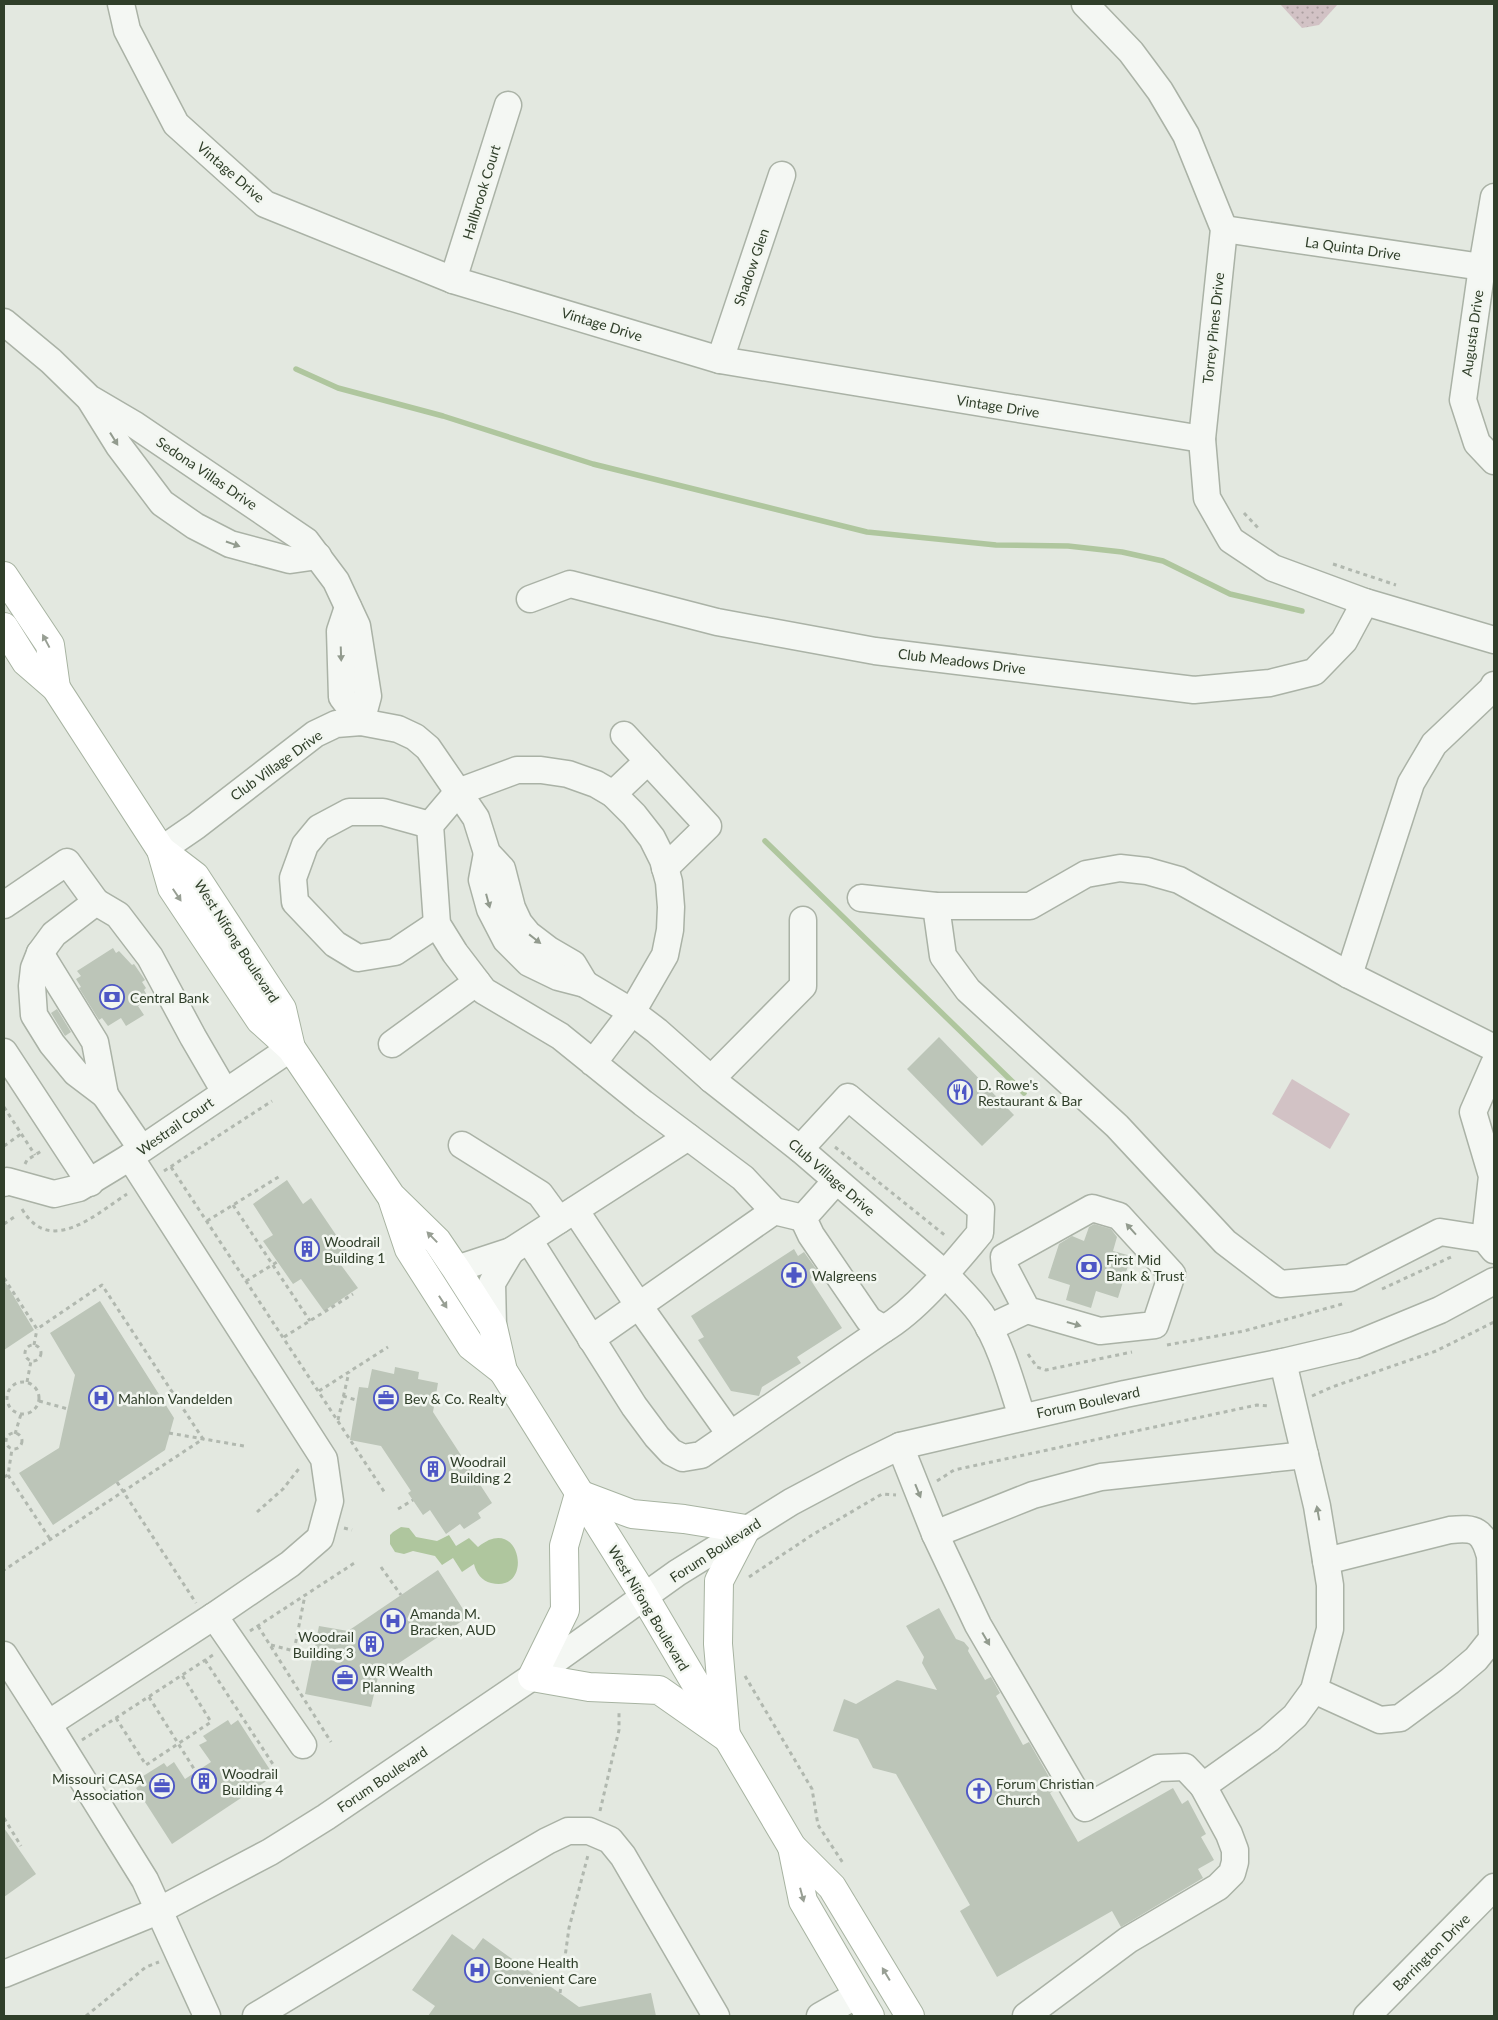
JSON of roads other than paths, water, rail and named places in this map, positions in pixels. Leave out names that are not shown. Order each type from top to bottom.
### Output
[{"type":"main road","name":"West Nifong Boulevard","points":[[4,576],[50,645],[56,688]]},
{"type":"main road","name":"West Nifong Boulevard","points":[[4,627],[26,662],[56,688],[160,850],[195,876],[282,1009],[292,1048],[391,1196],[437,1241],[493,1327],[502,1371]]},
{"type":"main road","name":"West Nifong Boulevard","points":[[391,1196],[408,1250],[471,1346],[502,1371],[644,1596],[792,1847],[832,1887],[910,2016]]},
{"type":"main road","points":[[579,1494],[632,1514],[684,1519],[746,1529],[719,1581],[718,1644],[726,1737],[659,1690],[589,1687],[532,1677],[565,1610],[564,1546],[579,1494]]},
{"type":"main road","name":"West Nifong Boulevard","points":[[792,1847],[803,1901],[864,2006]]},
{"type":"main road","points":[[864,2006],[889,2016]]},
{"type":"street","name":"Vintage Drive","points":[[121,4],[127,30],[176,124],[265,204],[453,280],[720,360],[1202,439]]},
{"type":"street","name":"Torrey Pines Drive","points":[[1085,4],[1131,52],[1160,91],[1186,135],[1224,228],[1202,439],[1207,498],[1231,540],[1273,568],[1365,602],[1494,640]]},
{"type":"street","name":"Hallbrook Court","points":[[453,280],[508,105]]},
{"type":"street","name":"Shadow Glen","points":[[720,360],[782,174]]},
{"type":"street","name":"Augusta Drive","points":[[1494,197],[1463,400],[1477,443],[1494,461]]},
{"type":"street","name":"La Quinta Drive","points":[[1224,228],[1482,267]]},
{"type":"street","name":"Sedona Villas Drive","points":[[4,322],[51,361],[89,398],[135,425],[215,477],[306,541],[336,581],[357,626],[368,696],[361,722]]},
{"type":"street","name":"Sedona Villas Drive","points":[[89,398],[118,446],[162,503],[195,526],[230,544],[290,560],[318,556]]},
{"type":"street","name":"Club Meadows Drive","points":[[530,599],[570,584],[717,622],[875,651],[1194,690],[1270,683],[1314,672],[1344,641],[1365,602]]},
{"type":"street","points":[[1349,975],[1411,784],[1434,744],[1492,690],[1494,685]]},
{"type":"street","name":"Club Village Drive","points":[[160,850],[196,826],[315,734],[336,724],[361,722],[398,729],[415,737],[428,748],[476,818],[487,853],[482,880],[490,909],[506,940],[529,963],[558,977],[586,984],[632,1012],[657,1031],[711,1079],[800,1149],[945,1274],[967,1296],[989,1328],[1008,1374],[1022,1417]]},
{"type":"street","points":[[624,735],[708,826],[665,868]]},
{"type":"street","points":[[613,794],[648,761]]},
{"type":"street","points":[[593,1063],[632,1012],[665,956],[670,930],[669,882],[652,838],[634,815],[613,794],[596,784],[568,774],[541,770],[517,770],[458,792],[430,825],[437,924],[484,991],[560,1036],[593,1063],[688,1137],[743,1178],[774,1211],[803,1218]]},
{"type":"street","points":[[430,825],[383,812],[349,812],[319,828],[305,845],[293,878],[295,902],[335,944],[358,958],[395,952],[437,924]]},
{"type":"street","points":[[4,905],[67,862],[96,902],[118,915],[150,957],[225,1092]]},
{"type":"street","points":[[861,898],[936,906],[1030,906],[1086,874],[1120,868],[1147,871],[1179,880],[1349,975],[1494,1048]]},
{"type":"street","points":[[96,902],[54,934],[40,953],[34,968],[32,986],[34,1016],[52,1044],[76,1073],[105,1095]]},
{"type":"street","points":[[936,906],[943,956],[968,990],[1117,1126],[1224,1242],[1280,1284],[1350,1278],[1440,1232],[1490,1244],[1492,1176],[1473,1112],[1494,1064]]},
{"type":"street","points":[[711,1079],[803,986],[803,920]]},
{"type":"street","points":[[40,953],[95,1042],[105,1095],[136,1152],[324,1459],[330,1501],[320,1538],[290,1564],[211,1619],[48,1724]]},
{"type":"street","points":[[392,1044],[477,982]]},
{"type":"street","name":"Westrail Court","points":[[4,1183],[7,1181],[54,1194],[79,1188],[90,1183],[292,1048]]},
{"type":"street","points":[[4,1052],[90,1183]]},
{"type":"street","points":[[520,1246],[591,1339],[634,1406],[657,1437],[671,1452],[684,1458],[700,1455],[884,1329],[911,1307],[945,1274],[980,1233],[980,1209],[848,1097],[800,1149]]},
{"type":"street","points":[[456,1269],[520,1246],[688,1137]]},
{"type":"street","points":[[462,1145],[540,1194],[567,1215],[639,1306],[730,1434]]},
{"type":"street","points":[[803,1218],[836,1181]]},
{"type":"street","points":[[989,1328],[1027,1310],[1100,1331],[1155,1325],[1172,1274],[1118,1216],[1092,1208],[1004,1257]]},
{"type":"street","points":[[591,1339],[774,1211]]},
{"type":"street","points":[[803,1218],[811,1235],[869,1320],[884,1329]]},
{"type":"street","points":[[980,1233],[1004,1257],[1005,1268],[1027,1310]]},
{"type":"street","points":[[493,1327],[492,1283],[520,1246]]},
{"type":"street","name":"Forum Boulevard","points":[[4,1974],[158,1910],[270,1852],[326,1818],[532,1677],[644,1596],[746,1529],[852,1469],[900,1446],[1125,1394],[1283,1362],[1355,1345],[1440,1310],[1494,1281]]},
{"type":"street","points":[[1203,1786],[1269,1739],[1296,1716],[1314,1690],[1330,1629],[1330,1585],[1317,1506],[1283,1362]]},
{"type":"street","points":[[900,1446],[935,1534],[978,1625],[1085,1808],[1158,1768],[1185,1767],[1203,1786],[1229,1834],[1235,1850],[1232,1874],[1218,1887],[1128,1940],[1026,2016]]},
{"type":"street","points":[[935,1534],[1034,1495],[1101,1477],[1305,1455]]},
{"type":"street","points":[[1314,1690],[1380,1720],[1400,1718],[1476,1659],[1492,1639],[1490,1556],[1487,1545],[1476,1530],[1467,1528],[1450,1530],[1326,1561]]},
{"type":"street","points":[[211,1619],[232,1642],[302,1745]]},
{"type":"street","points":[[4,1655],[145,1880],[207,2016]]},
{"type":"street","points":[[256,2016],[547,1841],[568,1831],[589,1831],[610,1840],[623,1856],[716,2016]]},
{"type":"street","name":"Barrington Drive","points":[[1367,2016],[1494,1887]]},
{"type":"street","points":[[820,2016],[864,2006]]},
{"type":"waterway","points":[[296,369],[338,388],[443,416],[593,464],[867,532],[996,545],[1068,546],[1122,552],[1163,561],[1230,594],[1302,611]]},
{"type":"waterway","points":[[765,841],[1024,1093]]},
{"type":"place","name":"Central Bank","points":[[112,997]]},
{"type":"place","name":"D. Rowe's Restaurant & Bar","points":[[960,1092]]},
{"type":"place","name":"Woodrail Building 1","points":[[307,1249]]},
{"type":"place","name":"First Mid Bank & Trust","points":[[1089,1267]]},
{"type":"place","name":"Walgreens","points":[[794,1275]]},
{"type":"place","name":"Mahlon Vandelden","points":[[101,1398]]},
{"type":"place","name":"Bev & Co. Realty","points":[[386,1398]]},
{"type":"place","name":"Woodrail Building 2","points":[[433,1469]]},
{"type":"place","name":"Amanda M. Bracken, AUD","points":[[393,1621]]},
{"type":"place","name":"Woodrail Building 3","points":[[371,1644]]},
{"type":"place","name":"WR Wealth Planning","points":[[345,1678]]},
{"type":"place","name":"Woodrail Building 4","points":[[204,1781]]},
{"type":"place","name":"Missouri CASA Association","points":[[162,1786]]},
{"type":"place","name":"Forum Christian Church","points":[[979,1791]]},
{"type":"place","name":"Boone Health Convenient Care","points":[[477,1970]]}]
